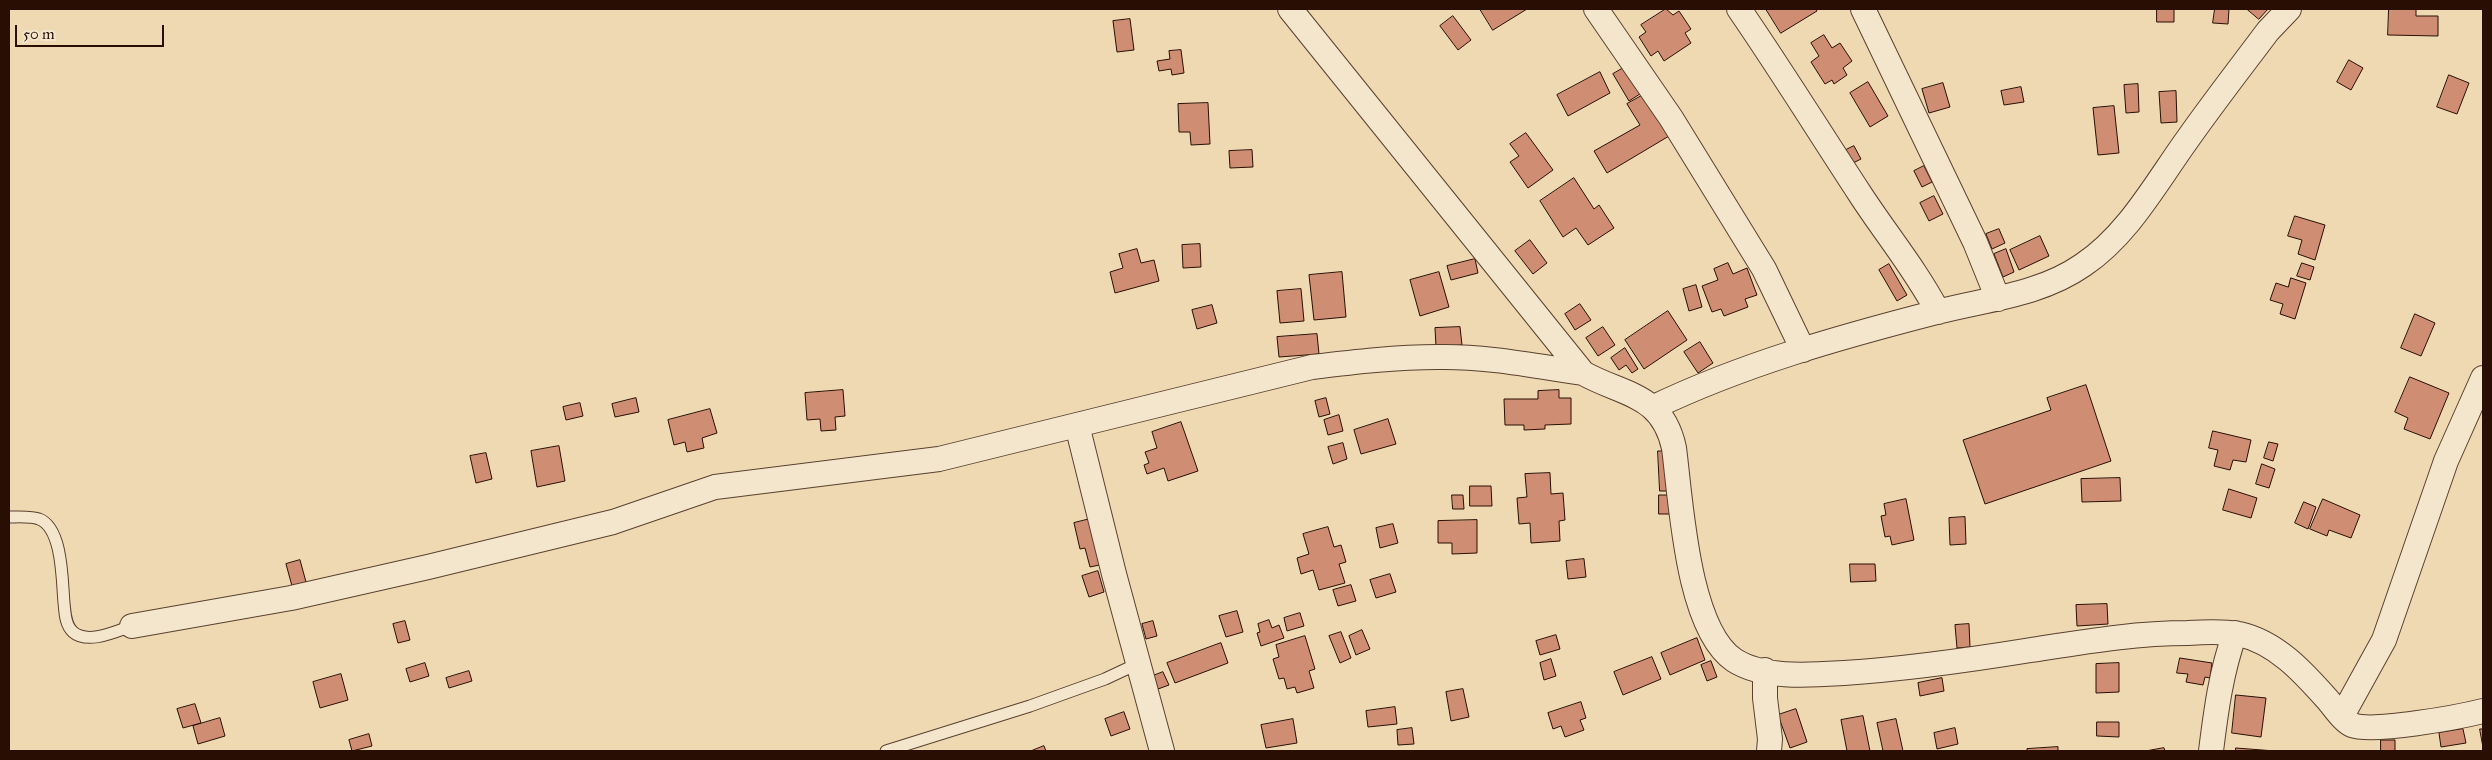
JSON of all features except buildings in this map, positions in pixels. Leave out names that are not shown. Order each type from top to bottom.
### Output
[{"type":"street","points":[[1290,9],[1582,373]]},
{"type":"street","points":[[1596,9],[1671,118],[1764,269],[1803,350]]},
{"type":"street","points":[[1739,9],[1781,69],[1873,214],[1916,272],[1938,312]]},
{"type":"street","points":[[1863,9],[1975,242],[1998,299]]},
{"type":"street","points":[[1654,407],[1747,367],[1938,312],[2028,291],[2060,279],[2084,264],[2113,240],[2143,204],[2268,31],[2289,9]]},
{"type":"street","points":[[132,626],[291,598],[438,564],[613,522],[715,487],[939,459],[1312,368],[1357,362],[1440,356],[1516,363],[1582,373],[1602,383],[1636,395],[1661,414],[1671,434],[1686,551],[1709,626],[1724,652],[1736,662],[1765,670],[1802,676],[1884,670],[2112,638],[2161,633],[2236,633],[2251,637],[2276,650],[2310,680],[2349,724],[2375,728],[2483,711]]},
{"type":"street","points":[[2342,716],[2384,640],[2446,461],[2483,378]]},
{"type":"street","points":[[1078,426],[1137,664],[1162,751]]},
{"type":"street","points":[[2211,751],[2219,692],[2227,657],[2236,633]]},
{"type":"street","points":[[1765,670],[1764,698],[1770,739],[1769,751]]},
{"type":"lane","points":[[9,518],[40,519],[53,531],[58,549],[66,619],[73,632],[82,636],[96,636],[132,626]]},
{"type":"lane","points":[[886,751],[1030,706],[1105,679],[1137,664]]}]
